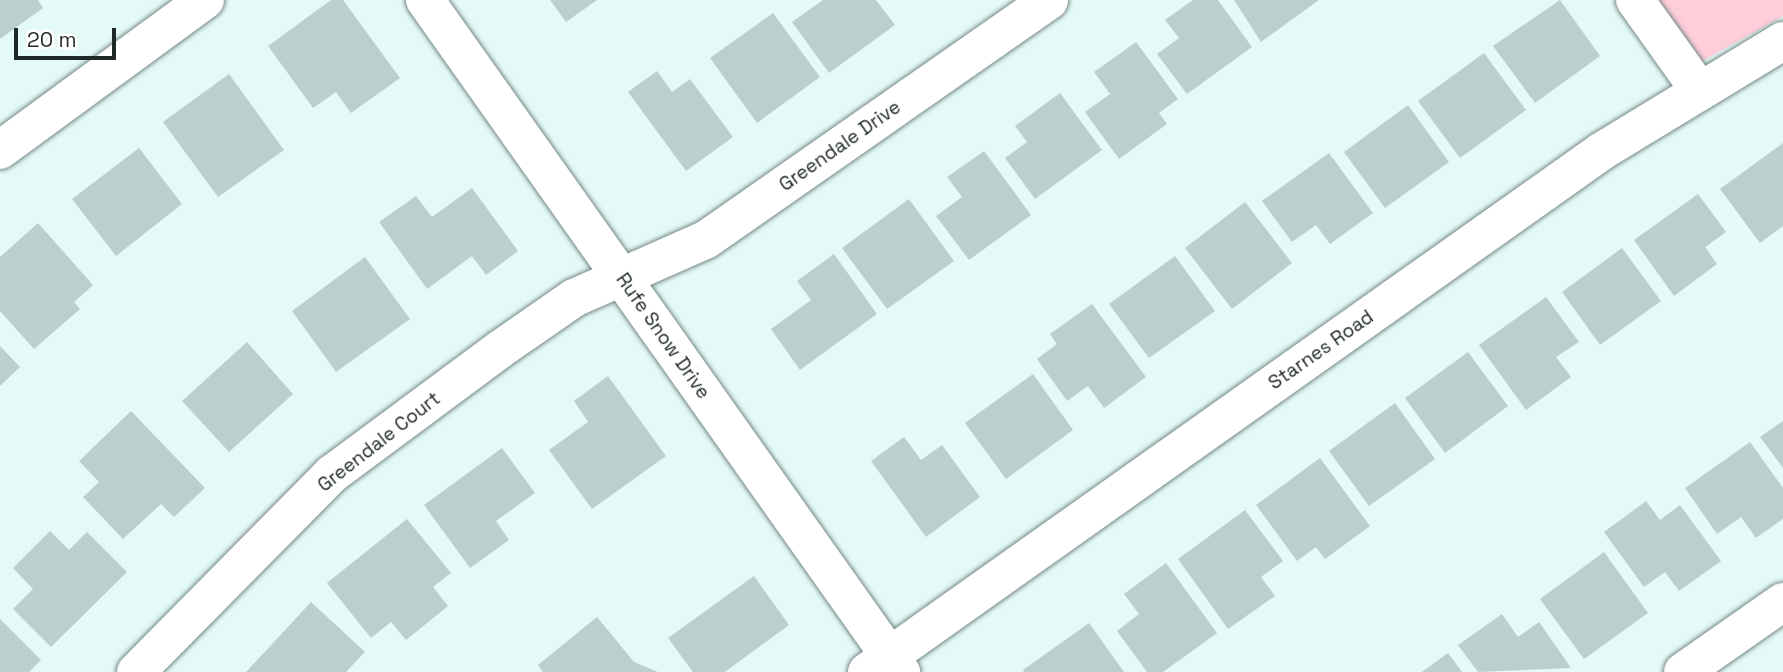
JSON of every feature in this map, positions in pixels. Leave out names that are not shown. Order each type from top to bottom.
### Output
[{"type":"main road","points":[[0,150],[205,0]]},
{"type":"main road","name":"Rufe Snow Drive","points":[[425,0],[621,277],[886,667]]},
{"type":"main road","name":"Greendale Drive","points":[[621,277],[707,239],[1049,0]]},
{"type":"main road","points":[[1635,0],[1700,91]]},
{"type":"main road","name":"Starnes Road","points":[[886,667],[1591,159],[1783,41]]},
{"type":"main road","name":"Greendale Court","points":[[136,672],[332,474],[574,298],[621,277]]},
{"type":"main road","points":[[1683,672],[1783,602]]},
{"type":"shaded area","points":[[1655,0],[1783,0],[1783,16],[1699,63]]},
{"type":"building","points":[[0,0],[38,0],[43,8],[0,39]]},
{"type":"building","points":[[331,0],[343,0],[400,78],[351,113],[336,92],[313,108],[268,46]]},
{"type":"building","points":[[550,0],[597,0],[566,22]]},
{"type":"building","points":[[823,0],[876,0],[895,25],[829,73],[792,22]]},
{"type":"building","points":[[1193,0],[1218,0],[1252,47],[1187,94],[1157,54],[1179,38],[1165,20]]},
{"type":"building","points":[[1234,0],[1319,0],[1261,42]]},
{"type":"building","points":[[1560,0],[1600,56],[1535,103],[1493,46]]},
{"type":"building","points":[[773,13],[820,77],[757,123],[710,58]]},
{"type":"building","points":[[1136,42],[1178,99],[1159,113],[1167,124],[1119,159],[1085,112],[1110,94],[1094,72]]},
{"type":"building","points":[[1484,53],[1526,110],[1460,158],[1418,101]]},
{"type":"building","points":[[657,71],[672,92],[690,79],[733,137],[686,171],[628,92]]},
{"type":"building","points":[[229,74],[284,150],[218,197],[163,122]]},
{"type":"building","points":[[1060,93],[1102,150],[1035,199],[1005,158],[1027,142],[1015,126]]},
{"type":"building","points":[[1408,105],[1449,162],[1385,208],[1344,152]]},
{"type":"building","points":[[1783,143],[1783,226],[1760,243],[1720,189]]},
{"type":"building","points":[[139,148],[182,204],[116,256],[72,199]]},
{"type":"building","points":[[984,151],[1031,215],[969,260],[936,216],[962,197],[947,177]]},
{"type":"building","points":[[1329,153],[1373,213],[1330,244],[1316,225],[1292,242],[1262,201]]},
{"type":"building","points":[[472,188],[518,251],[486,275],[472,256],[427,289],[379,222],[416,196],[432,217]]},
{"type":"building","points":[[1698,194],[1726,232],[1705,247],[1717,264],[1674,296],[1634,240]]},
{"type":"building","points":[[909,199],[954,261],[887,309],[842,248]]},
{"type":"building","points":[[1245,202],[1292,263],[1232,309],[1185,248]]},
{"type":"building","points":[[38,223],[93,285],[74,302],[80,309],[34,349],[0,311],[0,257]]},
{"type":"building","points":[[1622,248],[1661,301],[1600,345],[1562,292]]},
{"type":"building","points":[[834,254],[877,314],[800,370],[771,329],[811,300],[797,281]]},
{"type":"building","points":[[1175,256],[1215,311],[1149,358],[1109,304]]},
{"type":"building","points":[[365,257],[410,319],[336,372],[292,311]]},
{"type":"building","points":[[1546,297],[1579,342],[1556,357],[1571,377],[1526,410],[1479,345]]},
{"type":"building","points":[[1092,304],[1146,377],[1104,408],[1088,386],[1067,401],[1037,359],[1057,344],[1050,334]]},
{"type":"building","points":[[247,342],[293,394],[229,452],[182,401]]},
{"type":"building","points":[[0,346],[20,367],[0,386]]},
{"type":"building","points":[[1468,352],[1508,406],[1445,453],[1405,398]]},
{"type":"building","points":[[1033,374],[1073,430],[1006,479],[965,423]]},
{"type":"building","points":[[608,376],[666,456],[592,509],[549,450],[588,422],[574,401]]},
{"type":"building","points":[[1395,403],[1435,459],[1369,506],[1329,451]]},
{"type":"building","points":[[131,411],[205,488],[174,517],[161,504],[123,539],[83,497],[99,482],[79,461]]},
{"type":"building","points":[[1783,421],[1783,468],[1760,437]]},
{"type":"building","points":[[904,437],[921,460],[942,445],[980,497],[926,537],[871,461]]},
{"type":"building","points":[[1750,442],[1783,488],[1783,519],[1756,538],[1741,517],[1717,534],[1685,488]]},
{"type":"building","points":[[502,448],[535,493],[496,521],[509,540],[470,568],[424,505]]},
{"type":"building","points":[[1320,458],[1370,526],[1325,559],[1316,547],[1297,561],[1256,505]]},
{"type":"building","points":[[1646,501],[1660,520],[1680,505],[1721,561],[1679,591],[1665,572],[1644,587],[1604,532]]},
{"type":"building","points":[[1245,510],[1283,561],[1261,577],[1275,596],[1228,629],[1178,559]]},
{"type":"building","points":[[407,519],[451,573],[433,587],[448,606],[406,640],[391,622],[371,638],[327,583]]},
{"type":"building","points":[[50,531],[69,550],[87,532],[127,572],[51,647],[13,609],[33,589],[13,568]]},
{"type":"building","points":[[1604,552],[1648,613],[1584,659],[1540,599]]},
{"type":"building","points":[[1166,563],[1217,633],[1163,672],[1147,672],[1117,631],[1139,614],[1124,594]]},
{"type":"building","points":[[754,576],[789,625],[725,672],[693,672],[668,638]]},
{"type":"building","points":[[311,602],[365,652],[346,672],[246,672]]},
{"type":"building","points":[[1502,614],[1518,637],[1539,622],[1571,668],[1478,672],[1458,645]]},
{"type":"building","points":[[597,617],[634,662],[658,672],[543,672],[538,665]]},
{"type":"building","points":[[0,619],[41,660],[29,672],[0,672]]},
{"type":"building","points":[[1089,623],[1124,672],[1024,672],[1023,670]]},
{"type":"building","points":[[1448,653],[1462,672],[1422,672]]}]
